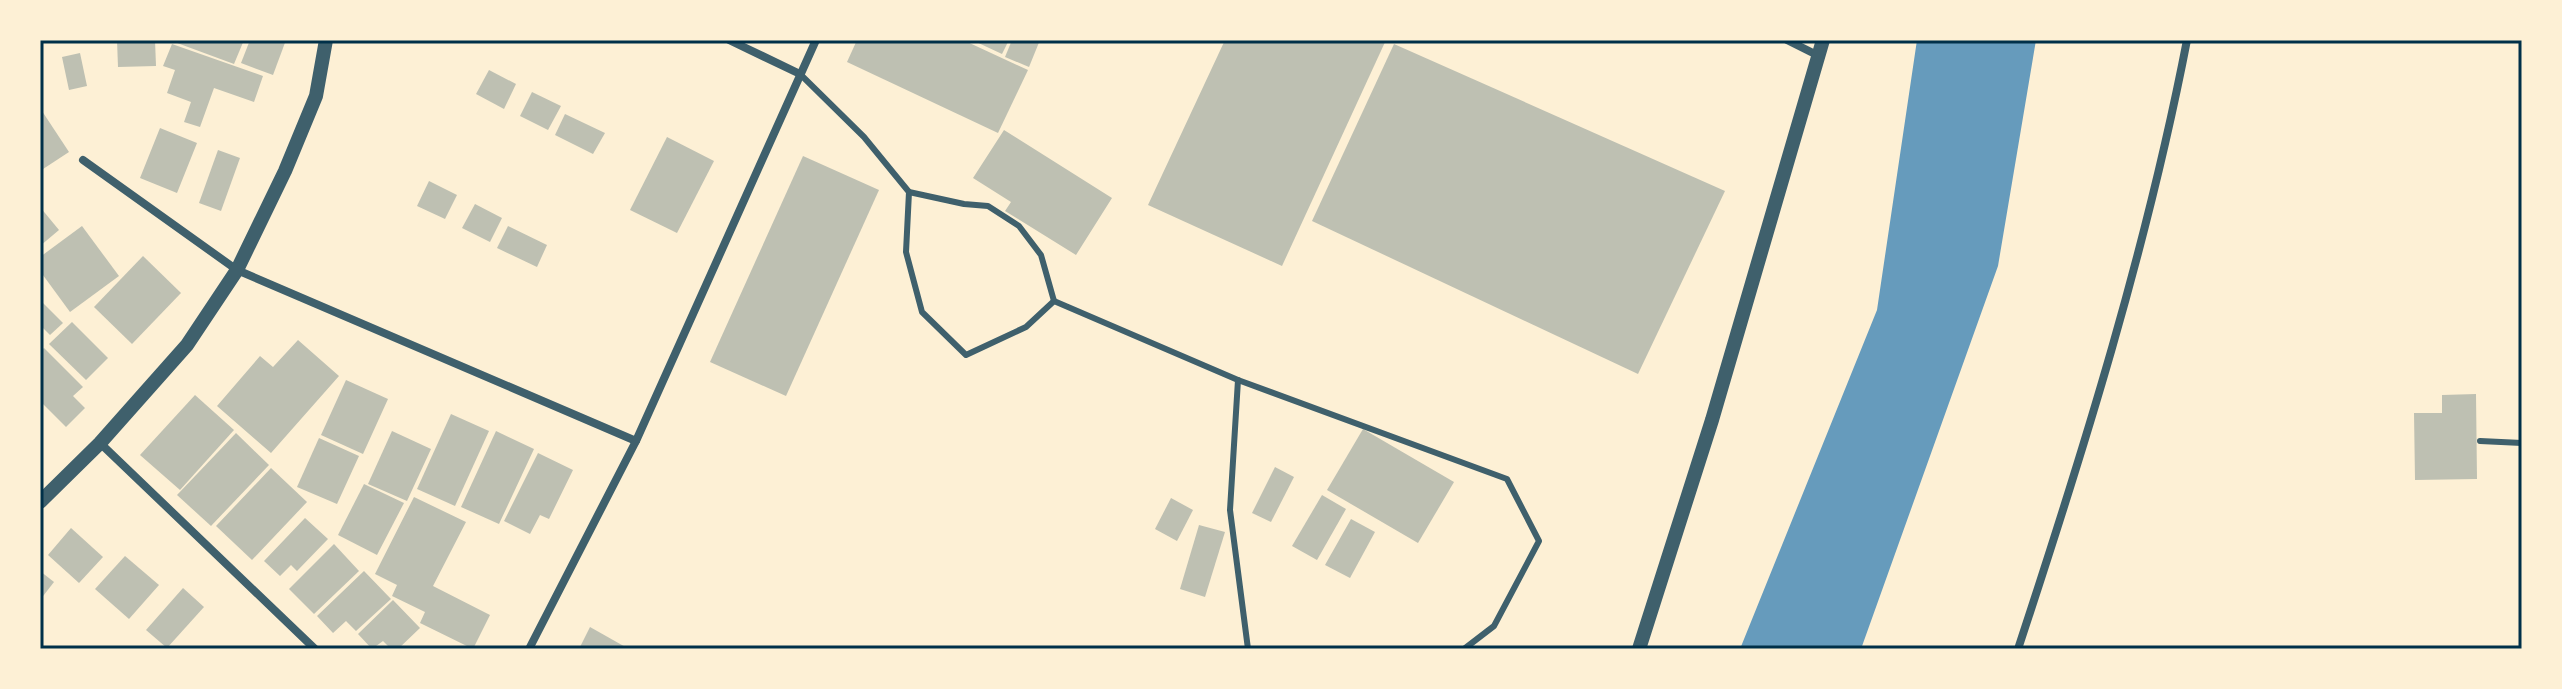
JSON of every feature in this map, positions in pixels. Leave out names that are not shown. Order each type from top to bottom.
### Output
[{"type":"street","points":[[40,502],[100,443],[187,345],[237,270],[285,171],[316,96],[326,40]]},
{"type":"street","points":[[729,40],[800,74]]},
{"type":"street","points":[[529,649],[636,441],[816,40]]},
{"type":"street","points":[[1787,40],[1819,56]]},
{"type":"street","points":[[1639,649],[1712,420],[1823,40]]},
{"type":"street","points":[[2018,649],[2082,456],[2169,136],[2187,40]]},
{"type":"street","points":[[83,160],[237,270],[636,441]]},
{"type":"street","points":[[100,443],[315,649]]},
{"type":"lane","points":[[800,74],[864,137],[909,192],[988,206],[1019,226],[1041,255],[1054,301]]},
{"type":"lane","points":[[909,192],[906,252],[922,312],[966,355],[1026,327],[1054,301]]},
{"type":"lane","points":[[1054,301],[1238,380],[1507,479],[1539,541],[1494,626],[1464,649]]},
{"type":"lane","points":[[1238,380],[1230,510],[1248,649]]},
{"type":"lane","points":[[2480,441],[2522,443]]},
{"type":"water","points":[[1917,40],[2036,40],[1998,266],[1861,649],[1740,649],[1877,310]]},
{"type":"building","points":[[117,40],[155,40],[156,66],[118,67]]},
{"type":"building","points":[[169,40],[244,40],[234,64]]},
{"type":"building","points":[[250,40],[286,40],[273,75],[241,63]]},
{"type":"building","points":[[857,40],[963,40],[1028,70],[998,133],[847,62]]},
{"type":"building","points":[[972,40],[1009,40],[1002,54]]},
{"type":"building","points":[[1012,40],[1040,40],[1029,67],[1005,57]]},
{"type":"building","points":[[1225,40],[1386,40],[1282,266],[1148,205]]},
{"type":"building","points":[[172,44],[263,76],[254,102],[214,88],[200,127],[184,122],[191,102],[167,93],[175,70],[163,66]]},
{"type":"building","points":[[1394,44],[1725,191],[1638,374],[1312,221]]},
{"type":"building","points":[[80,53],[87,86],[69,90],[62,57]]},
{"type":"building","points":[[489,70],[516,84],[504,109],[476,94]]},
{"type":"building","points":[[532,92],[561,106],[548,130],[520,116]]},
{"type":"building","points":[[40,108],[69,152],[40,171]]},
{"type":"building","points":[[565,114],[605,133],[593,154],[555,135]]},
{"type":"building","points":[[160,128],[197,143],[177,193],[140,178]]},
{"type":"building","points":[[1004,130],[1112,198],[1076,255],[1005,211],[1011,202],[973,178]]},
{"type":"building","points":[[667,137],[714,161],[677,233],[630,210]]},
{"type":"building","points":[[218,150],[240,158],[221,211],[199,203]]},
{"type":"building","points":[[803,156],[879,190],[786,396],[710,362]]},
{"type":"building","points":[[429,181],[457,195],[445,219],[417,206]]},
{"type":"building","points":[[475,204],[502,218],[490,242],[462,228]]},
{"type":"building","points":[[40,207],[59,230],[40,246]]},
{"type":"building","points":[[82,226],[119,276],[70,312],[40,271],[40,257]]},
{"type":"building","points":[[508,226],[547,245],[537,267],[497,248]]},
{"type":"building","points":[[143,256],[181,293],[132,344],[94,307]]},
{"type":"building","points":[[40,300],[63,323],[50,335],[40,325]]},
{"type":"building","points":[[72,322],[108,358],[86,380],[49,344]]},
{"type":"building","points":[[298,340],[339,376],[271,453],[217,406],[260,356],[273,367]]},
{"type":"building","points":[[44,348],[83,387],[73,396],[85,408],[66,427],[40,401],[40,352]]},
{"type":"building","points":[[346,380],[388,399],[363,454],[321,435]]},
{"type":"building","points":[[2476,394],[2477,479],[2415,480],[2414,413],[2442,413],[2442,395]]},
{"type":"building","points":[[195,395],[234,430],[180,490],[140,455]]},
{"type":"building","points":[[451,414],[489,431],[455,506],[417,489]]},
{"type":"building","points":[[1363,429],[1454,482],[1418,543],[1327,490]]},
{"type":"building","points":[[392,431],[431,449],[407,501],[368,484]]},
{"type":"building","points":[[496,431],[534,449],[499,524],[461,507]]},
{"type":"building","points":[[236,433],[269,465],[211,526],[177,495]]},
{"type":"building","points":[[319,438],[359,456],[337,504],[297,487]]},
{"type":"building","points":[[538,453],[573,470],[549,519],[540,515],[530,534],[504,521]]},
{"type":"building","points":[[1275,467],[1294,477],[1271,522],[1252,513]]},
{"type":"building","points":[[271,468],[307,502],[252,560],[216,526]]},
{"type":"building","points":[[364,484],[404,503],[377,555],[338,535]]},
{"type":"building","points":[[1322,495],[1346,509],[1317,560],[1292,546]]},
{"type":"building","points":[[414,497],[466,522],[433,586],[490,615],[473,649],[420,623],[425,612],[392,596],[397,585],[375,574]]},
{"type":"building","points":[[1171,498],[1193,510],[1177,541],[1155,529]]},
{"type":"building","points":[[305,518],[328,539],[297,571],[291,565],[280,576],[264,561]]},
{"type":"building","points":[[1351,519],[1375,532],[1350,578],[1325,565]]},
{"type":"building","points":[[1199,525],[1225,532],[1205,597],[1180,589]]},
{"type":"building","points":[[71,528],[103,557],[79,583],[48,555]]},
{"type":"building","points":[[334,544],[359,571],[314,614],[289,589]]},
{"type":"building","points":[[125,556],[159,585],[129,619],[95,589]]},
{"type":"building","points":[[40,571],[54,582],[40,600]]},
{"type":"building","points":[[364,571],[391,599],[356,631],[346,621],[333,633],[317,616]]},
{"type":"building","points":[[183,588],[204,607],[167,648],[146,630]]},
{"type":"building","points":[[393,600],[420,628],[398,649],[391,649],[383,641],[372,649],[358,634]]},
{"type":"building","points":[[590,627],[629,649],[579,649]]}]
